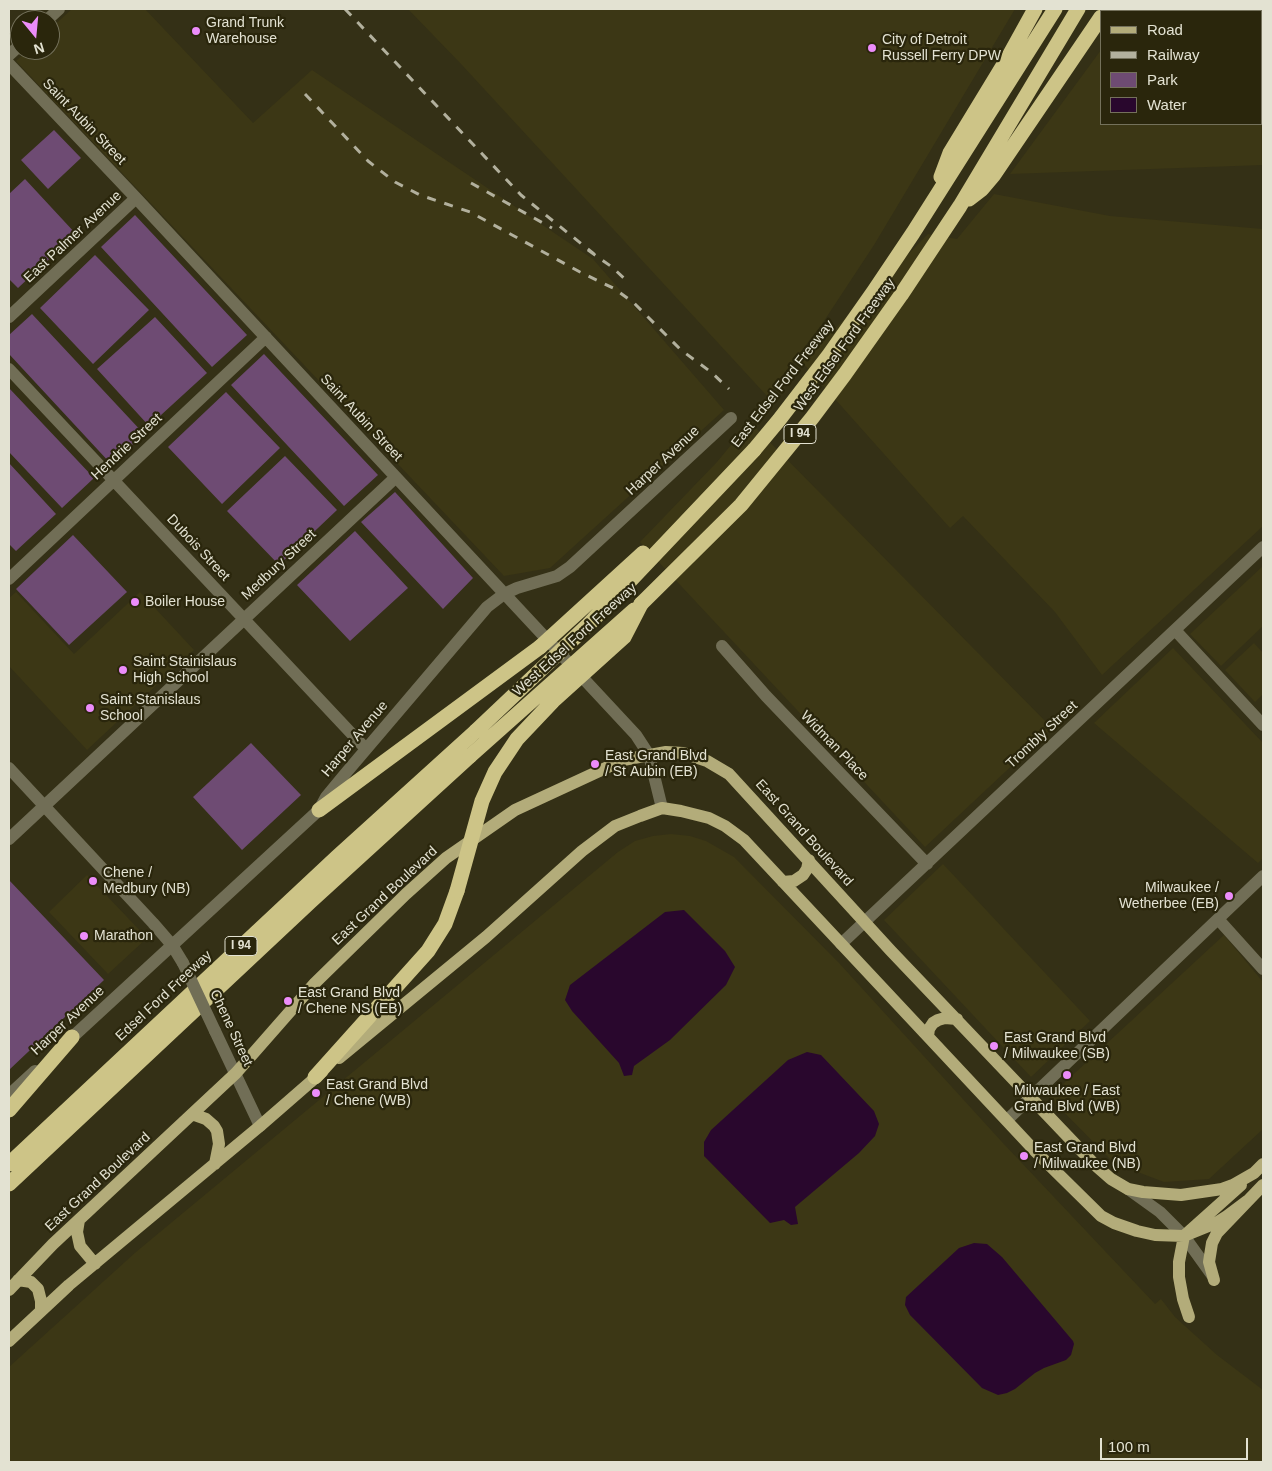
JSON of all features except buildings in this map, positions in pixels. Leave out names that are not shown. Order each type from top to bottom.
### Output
[{"type":"highway","points":[[933,201],[950,152],[1036,9]]},
{"type":"highway","name":"East Edsel Ford Freeway","points":[[476,731],[588,625],[754,450],[779,420],[829,355],[889,269],[1055,9]]},
{"type":"highway","name":"West Edsel Ford Freeway","points":[[9,1184],[311,901],[641,604],[741,505],[783,455],[845,374],[935,244],[960,206],[1078,9]]},
{"type":"highway","points":[[960,206],[982,189],[993,176],[1098,21]]},
{"type":"highway","points":[[319,810],[540,647],[754,450]]},
{"type":"highway","points":[[315,1077],[428,951],[445,924],[457,891],[482,801],[495,772],[517,738],[553,701],[624,637],[641,604]]},
{"type":"highway","name":"Edsel Ford Freeway","points":[[9,1164],[337,857],[476,731]]},
{"type":"highway","points":[[9,1110],[72,1037]]},
{"type":"main road","name":"East Grand Boulevard","points":[[13,1285],[78,1220],[236,1073],[315,983],[406,894],[446,858],[515,810],[623,760],[666,752],[683,753],[707,761],[729,774],[865,922],[1100,1170],[1128,1189]]},
{"type":"main road","points":[[9,1341],[95,1264],[260,1126],[315,1077],[486,937],[582,851],[615,826],[662,808],[709,818],[725,826],[744,840],[1035,1151],[1101,1216],[1126,1228],[1148,1234],[1184,1236],[1216,1223],[1246,1201]]},
{"type":"main road","points":[[783,882],[794,880],[803,875],[809,860]]},
{"type":"main road","points":[[928,1036],[929,1029],[938,1020],[945,1018],[957,1019]]},
{"type":"main road","points":[[192,1114],[206,1118],[214,1126],[219,1144],[214,1164]]},
{"type":"main road","points":[[1128,1189],[1156,1194],[1181,1195],[1222,1189],[1259,1168]]},
{"type":"main road","points":[[1189,1317],[1183,1300],[1179,1277],[1179,1262],[1184,1236],[1259,1168]]},
{"type":"main road","points":[[1214,1280],[1209,1262],[1212,1243],[1217,1233],[1263,1185]]},
{"type":"main road","points":[[78,1220],[80,1246],[95,1264]]},
{"type":"main road","points":[[13,1285],[31,1282],[38,1289],[41,1311]]},
{"type":"street","name":"Saint Aubin Street","points":[[9,64],[636,735],[649,755],[662,808]]},
{"type":"street","name":"East Palmer Avenue","points":[[9,317],[136,198]]},
{"type":"street","name":"Hendrie Street","points":[[9,579],[266,337]]},
{"type":"street","name":"Dubois Street","points":[[9,368],[366,749]]},
{"type":"street","name":"Harper Avenue","points":[[9,1095],[319,810],[326,797],[486,607],[504,594],[517,588],[557,576],[570,567],[731,418]]},
{"type":"street","name":"Medbury Street","points":[[9,839],[396,477]]},
{"type":"street","name":"Trombly Street","points":[[841,944],[1263,547]]},
{"type":"street","points":[[1175,630],[1261,717]]},
{"type":"street","name":"Widman Place","points":[[722,646],[766,696],[927,864]]},
{"type":"street","name":"Chene Street","points":[[9,768],[105,869],[172,945],[184,963],[260,1126]]},
{"type":"street","points":[[1007,1120],[1263,876]]},
{"type":"street","points":[[1218,919],[1263,968]]},
{"type":"street","points":[[1128,1189],[1160,1212],[1184,1236],[1214,1280]]},
{"type":"shaded area","points":[[72,9],[145,9],[253,123],[312,70],[593,259],[724,410],[550,568],[504,576],[16,61],[60,60],[60,20]]},
{"type":"shaded area","points":[[408,9],[1015,9],[874,245],[822,324],[767,396],[462,65]]},
{"type":"shaded area","points":[[1263,9],[1263,15],[1262,16],[1262,10],[1197,10]]},
{"type":"shaded area","points":[[1100,51],[1100,125],[1262,125],[1262,118],[1263,119],[1263,165],[1010,174]]},
{"type":"shaded area","points":[[994,194],[1110,216],[1263,229],[1263,526],[1102,675],[1055,612],[963,516],[950,528],[802,362],[928,234],[957,239]]},
{"type":"shaded area","points":[[750,422],[1052,728],[925,847],[640,542],[717,462]]},
{"type":"shaded area","points":[[1263,566],[1263,626],[1221,666],[1190,634]]},
{"type":"shaded area","name":"Saint Stanislaus School","points":[[16,592],[74,654],[140,592],[194,650],[87,750],[9,666],[9,598]]},
{"type":"shaded area","points":[[1254,643],[1263,653],[1263,694],[1255,702],[1225,670]]},
{"type":"shaded area","points":[[1173,648],[1263,743],[1263,858],[1258,863],[1094,723]]},
{"type":"shaded area","points":[[671,834],[690,836],[706,841],[734,857],[839,963],[1002,1142],[1155,1304],[1161,1299],[1175,1317],[1217,1355],[1263,1390],[1263,1462],[9,1462],[9,1367],[136,1252],[618,852],[635,841]]},
{"type":"shaded area","points":[[943,864],[1090,1021],[1031,1077],[884,920]]},
{"type":"shaded area","points":[[87,875],[147,938],[108,974],[49,912]]},
{"type":"shaded area","points":[[1224,935],[1263,982],[1263,1129],[1209,1179],[1164,1182],[1114,1163],[1049,1097]]},
{"type":"green space","points":[[54,130],[81,158],[48,189],[21,160]]},
{"type":"green space","points":[[25,179],[76,234],[18,288],[9,279],[9,194]]},
{"type":"green space","points":[[135,215],[247,335],[212,367],[101,247]]},
{"type":"green space","points":[[95,255],[149,310],[93,364],[40,308]]},
{"type":"green space","points":[[32,314],[144,434],[111,464],[9,354],[9,335]]},
{"type":"green space","points":[[155,317],[207,373],[149,426],[97,369]]},
{"type":"green space","points":[[264,354],[378,475],[344,506],[231,385]]},
{"type":"green space","points":[[9,388],[94,478],[62,508],[9,452]]},
{"type":"green space","points":[[226,392],[280,448],[222,504],[168,447]]},
{"type":"green space","points":[[285,456],[337,510],[279,565],[227,511]]},
{"type":"green space","points":[[9,463],[56,514],[16,551],[9,544]]},
{"type":"green space","points":[[395,492],[473,578],[443,609],[361,522]]},
{"type":"green space","points":[[355,531],[408,588],[350,641],[297,585]]},
{"type":"green space","points":[[73,535],[127,592],[69,645],[16,589]]},
{"type":"green space","points":[[251,743],[301,795],[242,850],[193,797]]},
{"type":"green space","points":[[9,880],[104,980],[9,1070]]},
{"type":"water","points":[[684,910],[725,951],[735,967],[726,985],[670,1040],[634,1066],[632,1075],[624,1076],[619,1063],[572,1011],[565,1000],[570,985],[665,912]]},
{"type":"water","points":[[807,1052],[821,1055],[874,1111],[879,1124],[875,1136],[859,1153],[795,1207],[798,1224],[791,1225],[784,1220],[770,1223],[704,1156],[704,1142],[711,1130],[788,1060]]},
{"type":"water","points":[[974,1243],[987,1244],[1002,1257],[1074,1344],[1071,1355],[1066,1360],[1044,1368],[1015,1389],[998,1395],[982,1388],[910,1315],[905,1305],[906,1297],[959,1248]]},
{"type":"railway","points":[[345,9],[521,195],[594,254]]},
{"type":"railway","points":[[305,94],[368,161],[395,182],[420,195],[470,212],[615,289],[634,303],[681,350],[711,372],[729,389]]},
{"type":"railway","points":[[471,183],[552,228]]},
{"type":"railway","points":[[588,250],[612,267],[629,283]]},
{"type":"place","name":"Grand Trunk Warehouse","points":[[196,31]]},
{"type":"place","name":"City of Detroit Russell Ferry DPW","points":[[872,48]]},
{"type":"place","name":"Boiler House","points":[[135,602]]},
{"type":"place","name":"Saint Stainislaus High School","points":[[123,670]]},
{"type":"place","name":"Saint Stanislaus School","points":[[90,708]]},
{"type":"place","name":"East Grand Blvd / St Aubin (EB)","points":[[595,764]]},
{"type":"place","name":"Chene / Medbury (NB)","points":[[93,881]]},
{"type":"place","name":"Milwaukee / Wetherbee (EB)","points":[[1229,896]]},
{"type":"place","name":"Marathon","points":[[84,936]]},
{"type":"place","name":"East Grand Blvd / Chene NS (EB)","points":[[288,1001]]},
{"type":"place","name":"East Grand Blvd / Milwaukee (SB)","points":[[994,1046]]},
{"type":"place","name":"Milwaukee / East Grand Blvd (WB)","points":[[1067,1075]]},
{"type":"place","name":"East Grand Blvd / Chene (WB)","points":[[316,1093]]},
{"type":"place","name":"East Grand Blvd / Milwaukee (NB)","points":[[1024,1156]]}]
